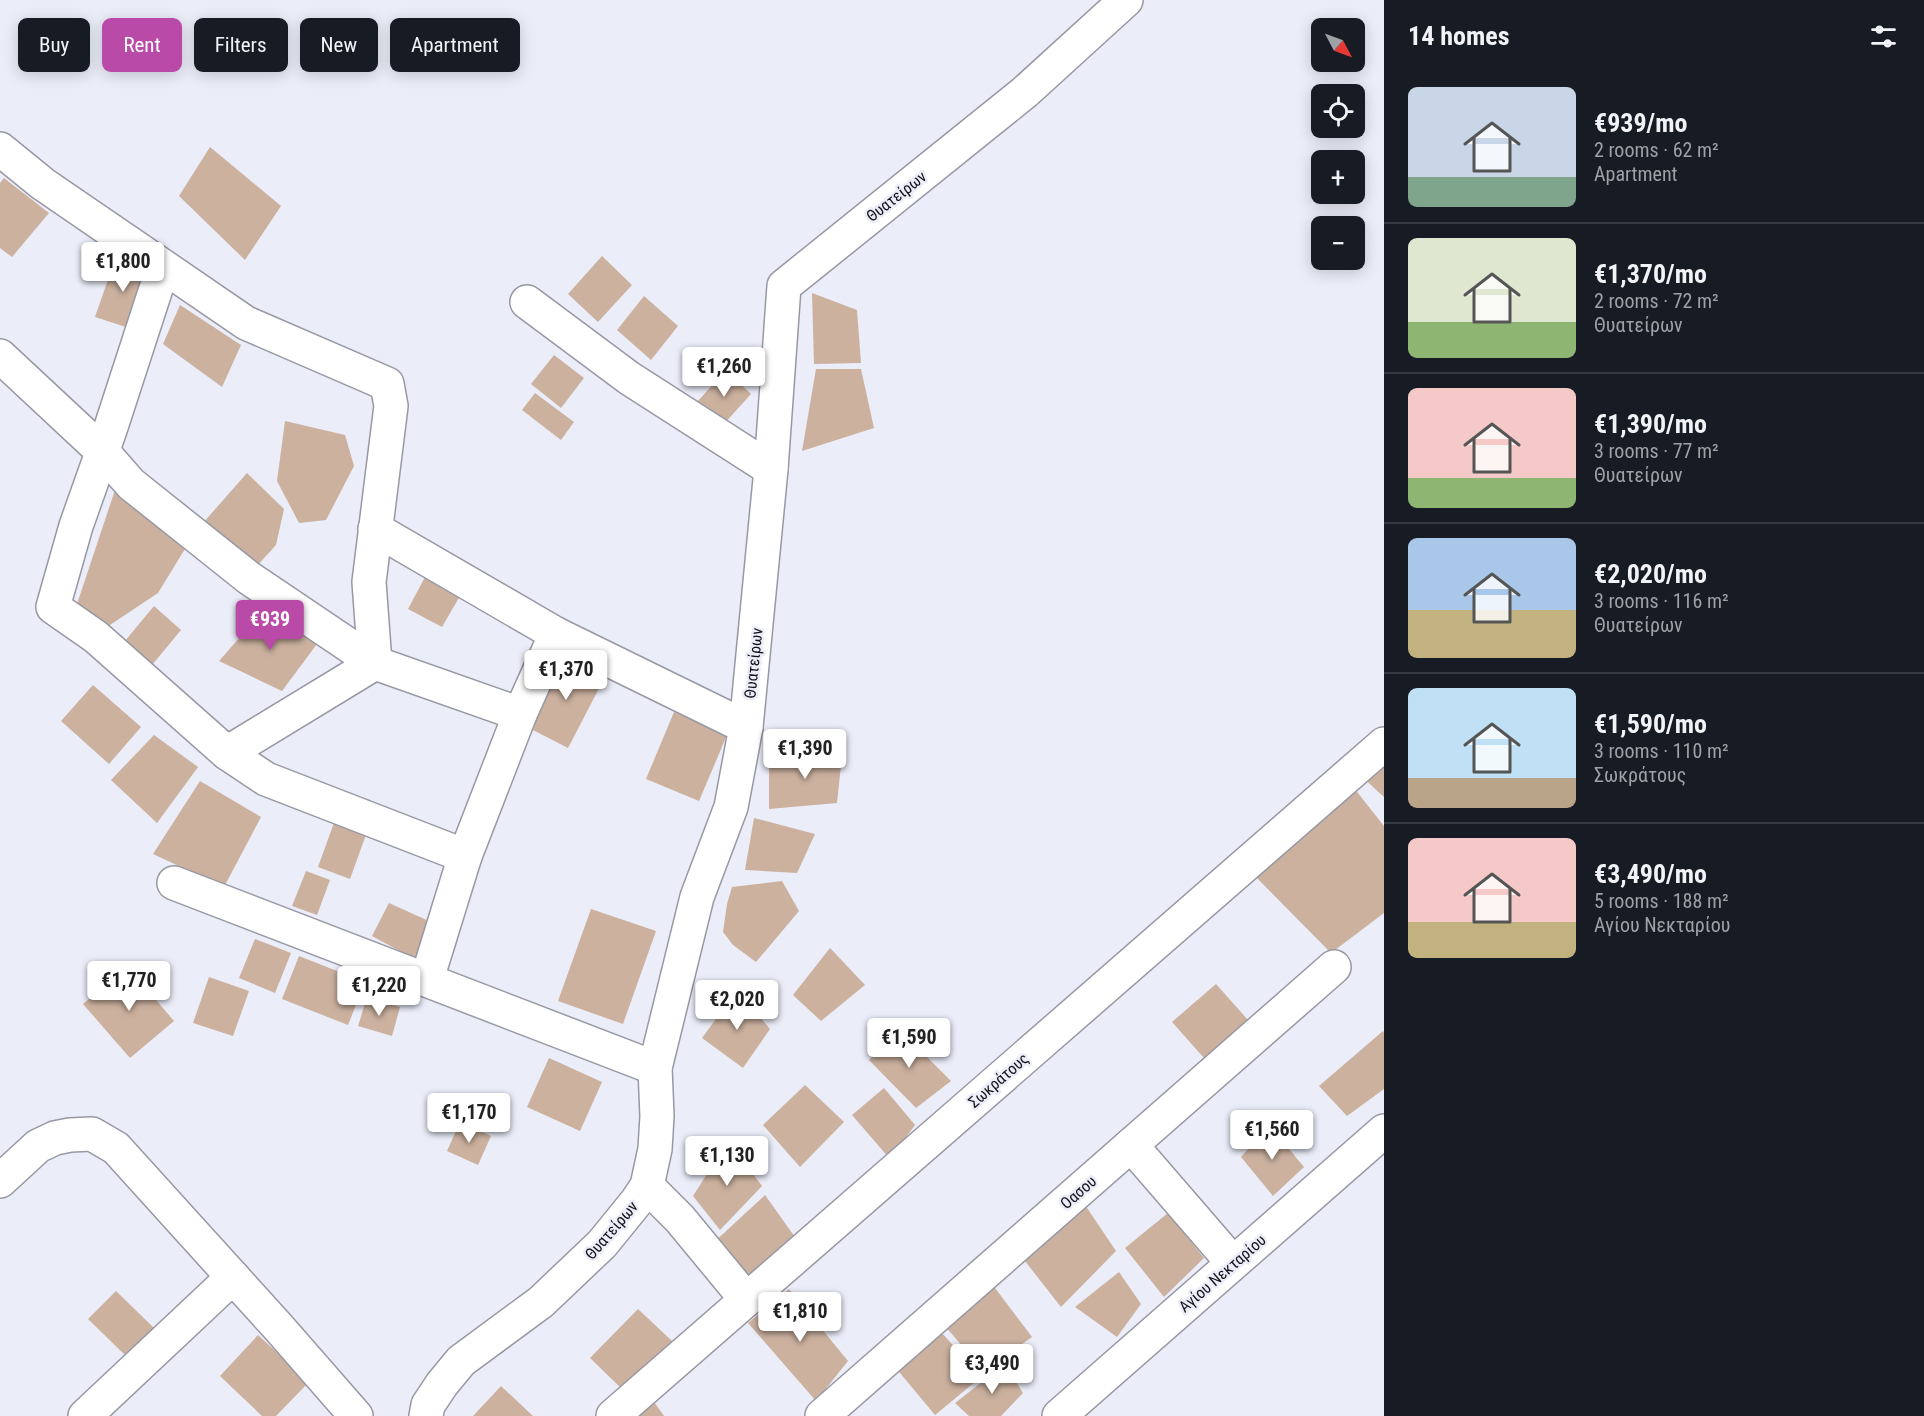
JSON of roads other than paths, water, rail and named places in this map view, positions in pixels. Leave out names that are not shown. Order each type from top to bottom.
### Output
[{"type":"street","name":"Θυατείρων","points":[[426,1416],[428,1405],[461,1361],[541,1302],[602,1244],[647,1186],[655,1149],[657,1116],[655,1068],[697,897],[731,807],[746,727],[771,469],[784,286],[1025,92],[1126,0]]},
{"type":"street","points":[[0,149],[43,184],[246,322],[387,384],[390,406],[369,582],[375,663]]},
{"type":"street","points":[[163,267],[103,452],[76,526],[53,607],[96,637],[226,753],[266,779],[465,856]]},
{"type":"street","points":[[527,302],[629,378],[771,469]]},
{"type":"street","points":[[0,356],[103,452],[131,484],[249,578],[375,663],[520,714]]},
{"type":"street","points":[[375,530],[556,634],[746,727]]},
{"type":"street","points":[[427,979],[465,856],[520,714],[556,634]]},
{"type":"street","points":[[226,753],[375,663]]},
{"type":"street","name":"Σωκράτους","points":[[613,1416],[1384,744]]},
{"type":"street","points":[[174,883],[655,1068]]},
{"type":"street","name":"Οασου","points":[[822,1416],[1334,967]]},
{"type":"street","name":"Αγίου Νεκταρίου","points":[[1059,1416],[1384,1131]]},
{"type":"street","points":[[0,1181],[38,1146],[55,1138],[92,1134],[116,1148],[233,1278],[345,1412]]},
{"type":"street","points":[[1131,1145],[1233,1263]]},
{"type":"street","points":[[647,1186],[680,1219],[746,1299]]},
{"type":"street","points":[[103,1411],[233,1278]]}]
